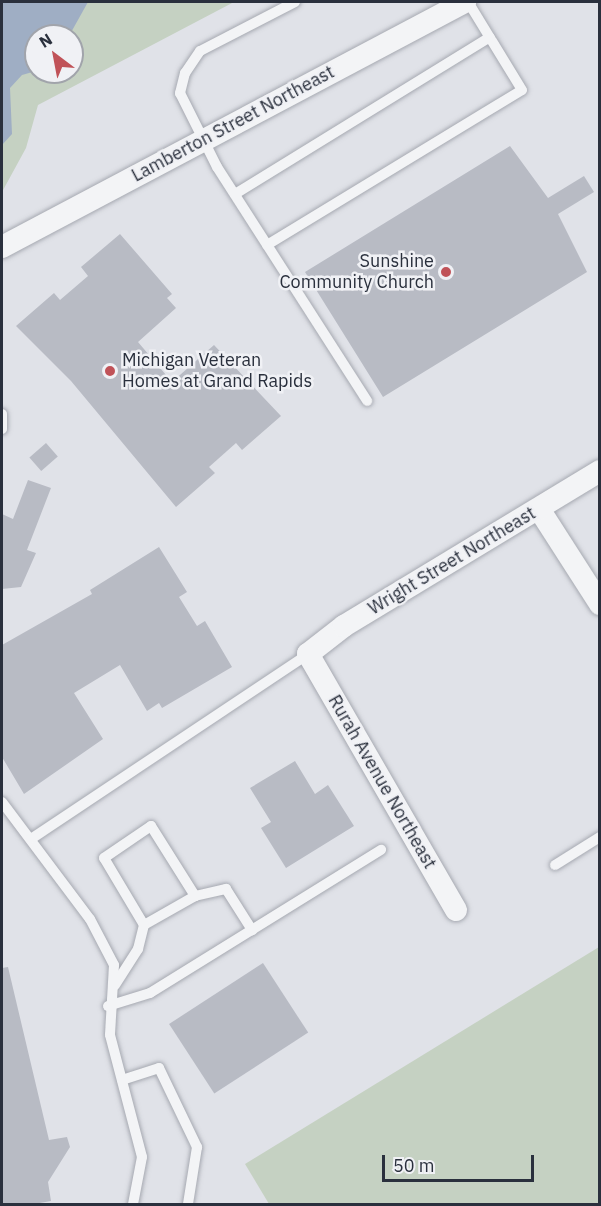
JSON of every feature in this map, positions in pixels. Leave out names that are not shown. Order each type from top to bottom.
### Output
[{"type":"street","name":"Lamberton Street Northeast","points":[[2,247],[456,4]]},
{"type":"street","name":"Wright Street Northeast","points":[[308,654],[344,626],[600,471]]},
{"type":"street","points":[[539,509],[600,604]]},
{"type":"street","name":"Rurah Avenue Northeast","points":[[308,654],[456,910]]},
{"type":"lane","points":[[295,2],[195,56],[180,87],[203,141],[367,401]]},
{"type":"lane","points":[[267,245],[522,90],[490,37],[456,4]]},
{"type":"lane","points":[[235,194],[490,37]]},
{"type":"lane","points":[[2,414],[2,429]]},
{"type":"lane","points":[[31,839],[308,654]]},
{"type":"lane","points":[[2,802],[101,937],[114,965],[115,986]]},
{"type":"lane","points":[[133,1204],[142,1157],[122,1080],[108,1006],[115,986],[138,949],[144,925],[104,858],[151,826],[195,896]]},
{"type":"lane","points":[[555,865],[600,837]]},
{"type":"lane","points":[[108,1006],[150,993],[381,850]]},
{"type":"lane","points":[[144,925],[195,896],[226,889],[252,930]]},
{"type":"lane","points":[[122,1080],[159,1068],[197,1147],[188,1204]]},
{"type":"green space","points":[[2,2],[234,2],[84,81],[84,24],[24,24],[24,84],[78,84],[38,105],[26,148],[2,192]]},
{"type":"green space","points":[[599,947],[599,1204],[269,1204],[245,1164]]},
{"type":"water","points":[[2,2],[88,2],[76,24],[24,24],[24,74],[10,88],[12,134],[2,145]]},
{"type":"building","name":"Sunshine Community Church","points":[[510,146],[548,198],[584,176],[594,192],[558,214],[587,272],[383,397],[305,272]]},
{"type":"building","name":"Michigan Veteran Homes at Grand Rapids","points":[[120,234],[172,294],[167,298],[176,308],[138,342],[172,382],[214,345],[281,416],[242,450],[236,443],[209,467],[215,473],[176,507],[71,381],[16,326],[54,293],[60,300],[88,276],[81,267]]},
{"type":"building","points":[[46,443],[58,457],[41,471],[29,457]]},
{"type":"building","name":"Michigan Veteran Homes at Grand Rapids","points":[[28,480],[51,488],[27,550],[36,553],[21,587],[2,589],[2,514],[13,519]]},
{"type":"building","points":[[159,547],[187,592],[179,597],[197,626],[205,621],[232,667],[162,708],[159,703],[147,711],[120,665],[74,693],[103,739],[24,794],[2,757],[2,645],[92,594],[90,590]]},
{"type":"building","points":[[295,761],[315,794],[328,785],[354,826],[286,868],[261,828],[271,822],[250,788]]},
{"type":"building","points":[[263,963],[308,1033],[214,1094],[169,1024]]},
{"type":"building","points":[[8,967],[49,1140],[67,1137],[70,1147],[48,1182],[51,1201],[34,1204],[2,1204],[2,968]]},
{"type":"place","name":"Sunshine Community Church","points":[[446,272]]},
{"type":"place","name":"Michigan Veteran Homes at Grand Rapids","points":[[110,371]]}]
